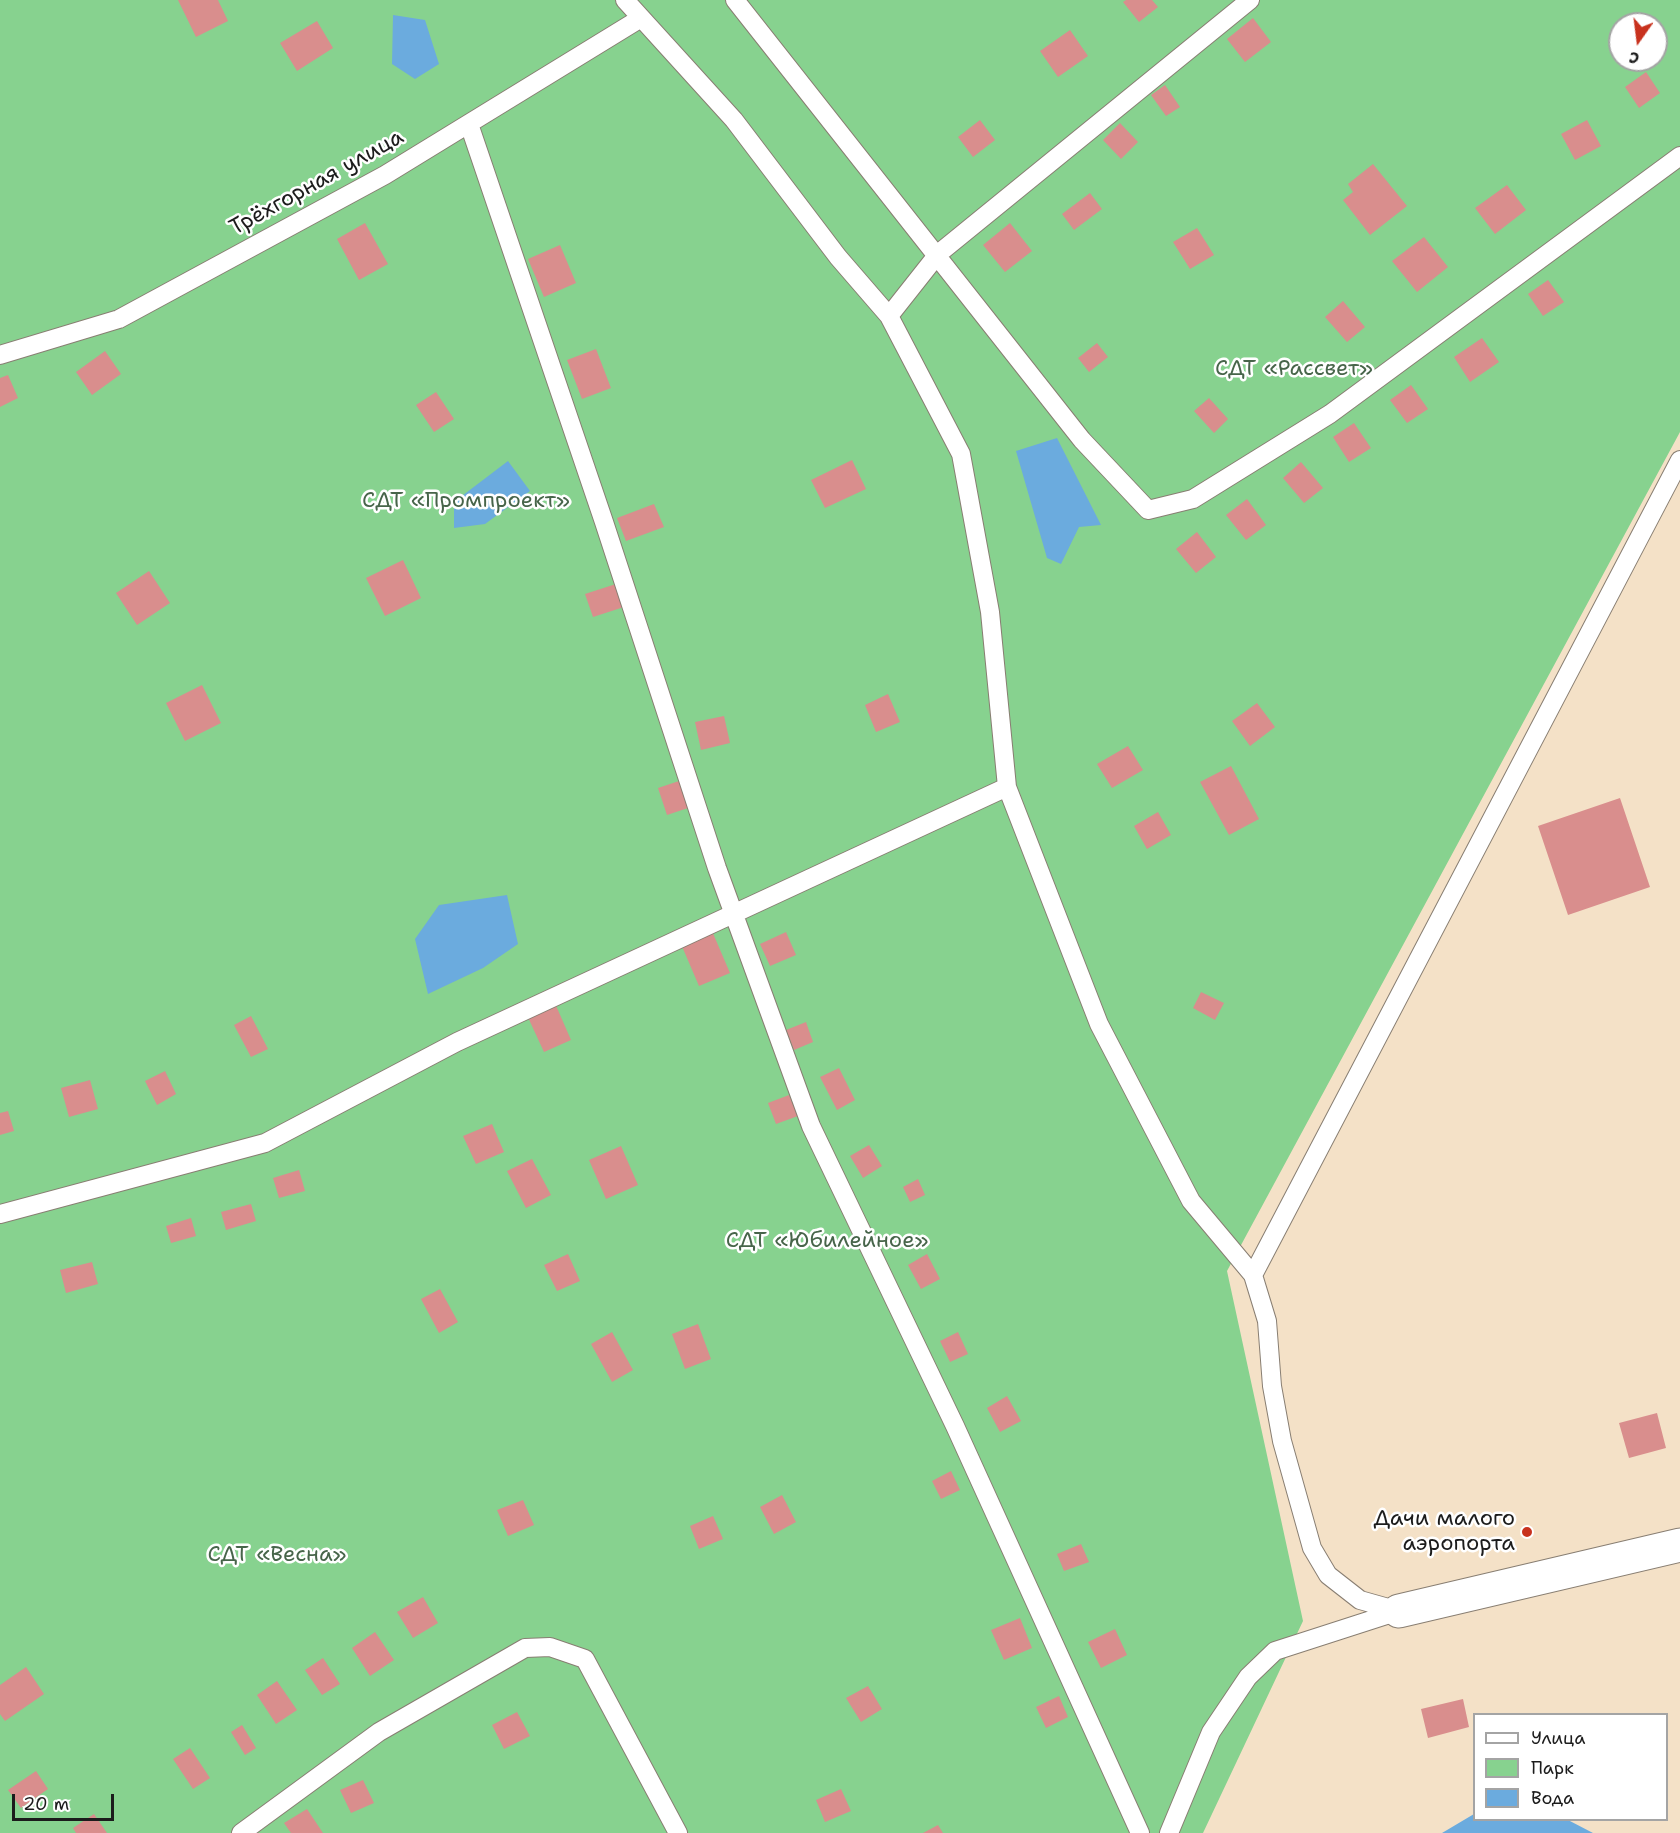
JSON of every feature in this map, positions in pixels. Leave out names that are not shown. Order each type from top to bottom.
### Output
[{"type":"street","points":[[1399,1611],[1680,1545]]},
{"type":"lane","points":[[625,0],[734,120],[838,257],[889,316],[961,454],[990,612],[1007,787],[1099,1024],[1191,1201],[1253,1275],[1267,1321],[1272,1386],[1282,1441],[1312,1548],[1328,1575],[1359,1600],[1399,1611]]},
{"type":"lane","points":[[735,0],[938,254],[1082,440],[1148,510],[1193,499],[1330,414],[1680,156]]},
{"type":"lane","points":[[889,316],[938,254],[1250,0]]},
{"type":"lane","name":"Трёхгорная улица","points":[[0,355],[119,320],[385,175],[641,18]]},
{"type":"lane","points":[[469,123],[734,915],[811,1126],[955,1426],[1140,1833]]},
{"type":"lane","points":[[1253,1275],[1680,460]]},
{"type":"lane","points":[[0,1214],[265,1143],[457,1042],[1007,787]]},
{"type":"lane","points":[[1169,1833],[1211,1732],[1254,1671],[1275,1651],[1399,1611]]},
{"type":"lane","points":[[241,1833],[379,1732],[525,1648],[550,1647],[585,1659],[678,1833]]},
{"type":"green space","points":[[0,0],[1680,0],[1680,432],[1227,1271],[1303,1621],[1203,1833],[0,1833]]},
{"type":"water","points":[[393,15],[425,20],[439,64],[415,79],[392,64]]},
{"type":"water","points":[[1057,438],[1101,525],[1079,527],[1061,564],[1047,558],[1016,451]]},
{"type":"water","points":[[508,461],[530,491],[485,524],[454,528],[454,502]]},
{"type":"water","points":[[507,895],[518,944],[483,968],[428,994],[415,939],[439,905]]},
{"type":"water","points":[[1473,1815],[1473,1821],[1570,1821],[1593,1833],[1442,1833]]},
{"type":"building","points":[[178,0],[218,0],[228,21],[196,37]]},
{"type":"building","points":[[1152,0],[1158,7],[1139,22],[1123,2]]},
{"type":"building","points":[[1253,18],[1271,42],[1245,62],[1227,39]]},
{"type":"building","points":[[317,21],[333,48],[297,71],[280,43]]},
{"type":"building","points":[[1070,30],[1088,56],[1058,77],[1040,51]]},
{"type":"building","points":[[1646,72],[1660,93],[1639,108],[1625,87]]},
{"type":"building","points":[[1165,85],[1180,107],[1166,116],[1151,95]]},
{"type":"building","points":[[980,120],[995,140],[973,157],[958,137]]},
{"type":"building","points":[[1587,120],[1601,146],[1575,160],[1561,134]]},
{"type":"building","points":[[1120,123],[1138,142],[1121,159],[1103,140]]},
{"type":"building","points":[[1373,164],[1407,206],[1370,235],[1343,200],[1353,192],[1348,184]]},
{"type":"building","points":[[1507,185],[1526,210],[1495,234],[1475,208]]},
{"type":"building","points":[[1090,193],[1102,209],[1074,230],[1062,214]]},
{"type":"building","points":[[365,223],[388,264],[359,280],[337,239]]},
{"type":"building","points":[[1010,223],[1032,251],[1005,272],[983,245]]},
{"type":"building","points":[[1197,228],[1214,255],[1190,269],[1173,242]]},
{"type":"building","points":[[1424,237],[1448,267],[1417,292],[1392,261]]},
{"type":"building","points":[[560,245],[576,283],[544,297],[528,259]]},
{"type":"building","points":[[1548,280],[1564,302],[1543,316],[1528,294]]},
{"type":"building","points":[[1343,301],[1365,327],[1347,342],[1325,317]]},
{"type":"building","points":[[1482,338],[1499,362],[1470,382],[1454,357]]},
{"type":"building","points":[[1097,343],[1108,357],[1089,372],[1078,358]]},
{"type":"building","points":[[596,349],[611,388],[582,399],[567,360]]},
{"type":"building","points":[[105,351],[121,374],[92,395],[76,372]]},
{"type":"building","points":[[8,375],[18,398],[0,407],[0,378]]},
{"type":"building","points":[[1411,385],[1428,409],[1407,423],[1390,400]]},
{"type":"building","points":[[436,392],[454,419],[434,432],[416,405]]},
{"type":"building","points":[[1209,398],[1228,419],[1214,433],[1194,411]]},
{"type":"building","points":[[1354,423],[1371,448],[1349,462],[1333,437]]},
{"type":"building","points":[[852,460],[866,489],[825,508],[811,480]]},
{"type":"building","points":[[1301,462],[1323,488],[1304,503],[1283,478]]},
{"type":"building","points":[[1247,499],[1266,525],[1246,540],[1226,515]]},
{"type":"building","points":[[654,504],[664,527],[626,541],[617,518]]},
{"type":"building","points":[[1197,532],[1216,557],[1196,573],[1176,549]]},
{"type":"building","points":[[403,560],[421,598],[385,616],[366,578]]},
{"type":"building","points":[[149,571],[170,603],[137,625],[116,593]]},
{"type":"building","points":[[619,583],[627,606],[593,617],[585,594]]},
{"type":"building","points":[[202,685],[221,723],[185,741],[166,703]]},
{"type":"building","points":[[888,694],[900,722],[876,732],[865,705]]},
{"type":"building","points":[[1257,703],[1275,727],[1250,746],[1232,721]]},
{"type":"building","points":[[724,716],[730,743],[701,750],[695,722]]},
{"type":"building","points":[[1128,746],[1143,770],[1112,788],[1097,764]]},
{"type":"building","points":[[1231,766],[1259,819],[1229,835],[1200,782]]},
{"type":"building","points":[[682,780],[691,807],[667,815],[658,788]]},
{"type":"building","points":[[1620,798],[1650,887],[1568,915],[1538,826]]},
{"type":"building","points":[[1158,812],[1171,835],[1147,849],[1134,826]]},
{"type":"building","points":[[712,931],[730,973],[699,986],[681,944]]},
{"type":"building","points":[[786,932],[796,955],[770,966],[760,944]]},
{"type":"building","points":[[1201,992],[1224,1003],[1215,1020],[1193,1008]]},
{"type":"building","points":[[554,1001],[571,1040],[544,1052],[526,1013]]},
{"type":"building","points":[[251,1016],[268,1049],[251,1057],[234,1025]]},
{"type":"building","points":[[806,1022],[813,1042],[794,1050],[786,1030]]},
{"type":"building","points":[[839,1068],[855,1100],[837,1110],[820,1077]]},
{"type":"building","points":[[165,1071],[176,1094],[157,1105],[145,1081]]},
{"type":"building","points":[[90,1080],[98,1109],[69,1117],[61,1088]]},
{"type":"building","points":[[789,1095],[798,1116],[776,1124],[768,1103]]},
{"type":"building","points":[[8,1111],[14,1131],[0,1135],[0,1113]]},
{"type":"building","points":[[492,1124],[504,1152],[476,1164],[463,1136]]},
{"type":"building","points":[[869,1145],[882,1166],[863,1178],[850,1156]]},
{"type":"building","points":[[621,1146],[638,1185],[606,1199],[589,1160]]},
{"type":"building","points":[[532,1159],[551,1195],[526,1208],[507,1171]]},
{"type":"building","points":[[299,1170],[305,1191],[279,1198],[273,1178]]},
{"type":"building","points":[[918,1179],[925,1195],[910,1202],[903,1187]]},
{"type":"building","points":[[251,1204],[256,1221],[226,1230],[221,1212]]},
{"type":"building","points":[[191,1218],[196,1236],[171,1243],[166,1226]]},
{"type":"building","points":[[568,1254],[580,1281],[557,1291],[544,1265]]},
{"type":"building","points":[[927,1254],[940,1279],[921,1289],[908,1265]]},
{"type":"building","points":[[92,1262],[98,1284],[66,1293],[60,1270]]},
{"type":"building","points":[[440,1289],[458,1322],[439,1333],[421,1299]]},
{"type":"building","points":[[698,1324],[711,1359],[685,1369],[672,1334]]},
{"type":"building","points":[[612,1332],[633,1370],[612,1382],[591,1344]]},
{"type":"building","points":[[958,1332],[968,1354],[950,1362],[940,1341]]},
{"type":"building","points":[[1007,1396],[1021,1421],[1000,1432],[987,1408]]},
{"type":"building","points":[[1657,1413],[1666,1448],[1629,1458],[1619,1423]]},
{"type":"building","points":[[951,1471],[960,1490],[941,1499],[932,1481]]},
{"type":"building","points":[[782,1495],[796,1522],[774,1534],[760,1507]]},
{"type":"building","points":[[523,1500],[534,1525],[508,1536],[497,1510]]},
{"type":"building","points":[[713,1516],[723,1539],[699,1549],[690,1526]]},
{"type":"building","points":[[1081,1544],[1089,1562],[1064,1571],[1057,1554]]},
{"type":"building","points":[[423,1597],[438,1623],[413,1638],[397,1612]]},
{"type":"building","points":[[1020,1618],[1032,1648],[1004,1660],[991,1630]]},
{"type":"building","points":[[1115,1629],[1127,1655],[1101,1668],[1088,1642]]},
{"type":"building","points":[[375,1632],[394,1660],[370,1676],[352,1648]]},
{"type":"building","points":[[323,1658],[340,1684],[322,1695],[305,1670]]},
{"type":"building","points":[[26,1667],[44,1694],[5,1721],[0,1714],[0,1685]]},
{"type":"building","points":[[277,1681],[297,1710],[276,1724],[257,1695]]},
{"type":"building","points":[[868,1686],[882,1709],[861,1722],[846,1698]]},
{"type":"building","points":[[1059,1696],[1068,1717],[1046,1728],[1036,1707]]},
{"type":"building","points":[[1463,1699],[1469,1727],[1428,1738],[1421,1709]]},
{"type":"building","points":[[517,1712],[530,1736],[504,1749],[492,1725]]},
{"type":"building","points":[[242,1725],[256,1748],[245,1755],[231,1732]]},
{"type":"building","points":[[190,1748],[210,1778],[193,1789],[173,1759]]},
{"type":"building","points":[[36,1771],[48,1789],[21,1808],[8,1790]]},
{"type":"building","points":[[363,1780],[374,1803],[351,1813],[340,1790]]},
{"type":"building","points":[[841,1789],[851,1811],[825,1822],[816,1800]]},
{"type":"building","points":[[307,1809],[323,1833],[291,1833],[284,1823]]},
{"type":"building","points":[[94,1814],[107,1833],[76,1833],[73,1828]]},
{"type":"building","points":[[938,1825],[943,1833],[923,1833]]},
{"type":"place","name":"Дачи малого аэропорта","points":[[1527,1532]]},
{"type":"park label","name":"СДТ «Рассвет»","points":[[1294,369]]},
{"type":"park label","name":"СДТ «Промпроект»","points":[[466,501]]},
{"type":"park label","name":"СДТ «Юбилейное»","points":[[827,1241]]},
{"type":"park label","name":"СДТ «Весна»","points":[[277,1555]]}]
